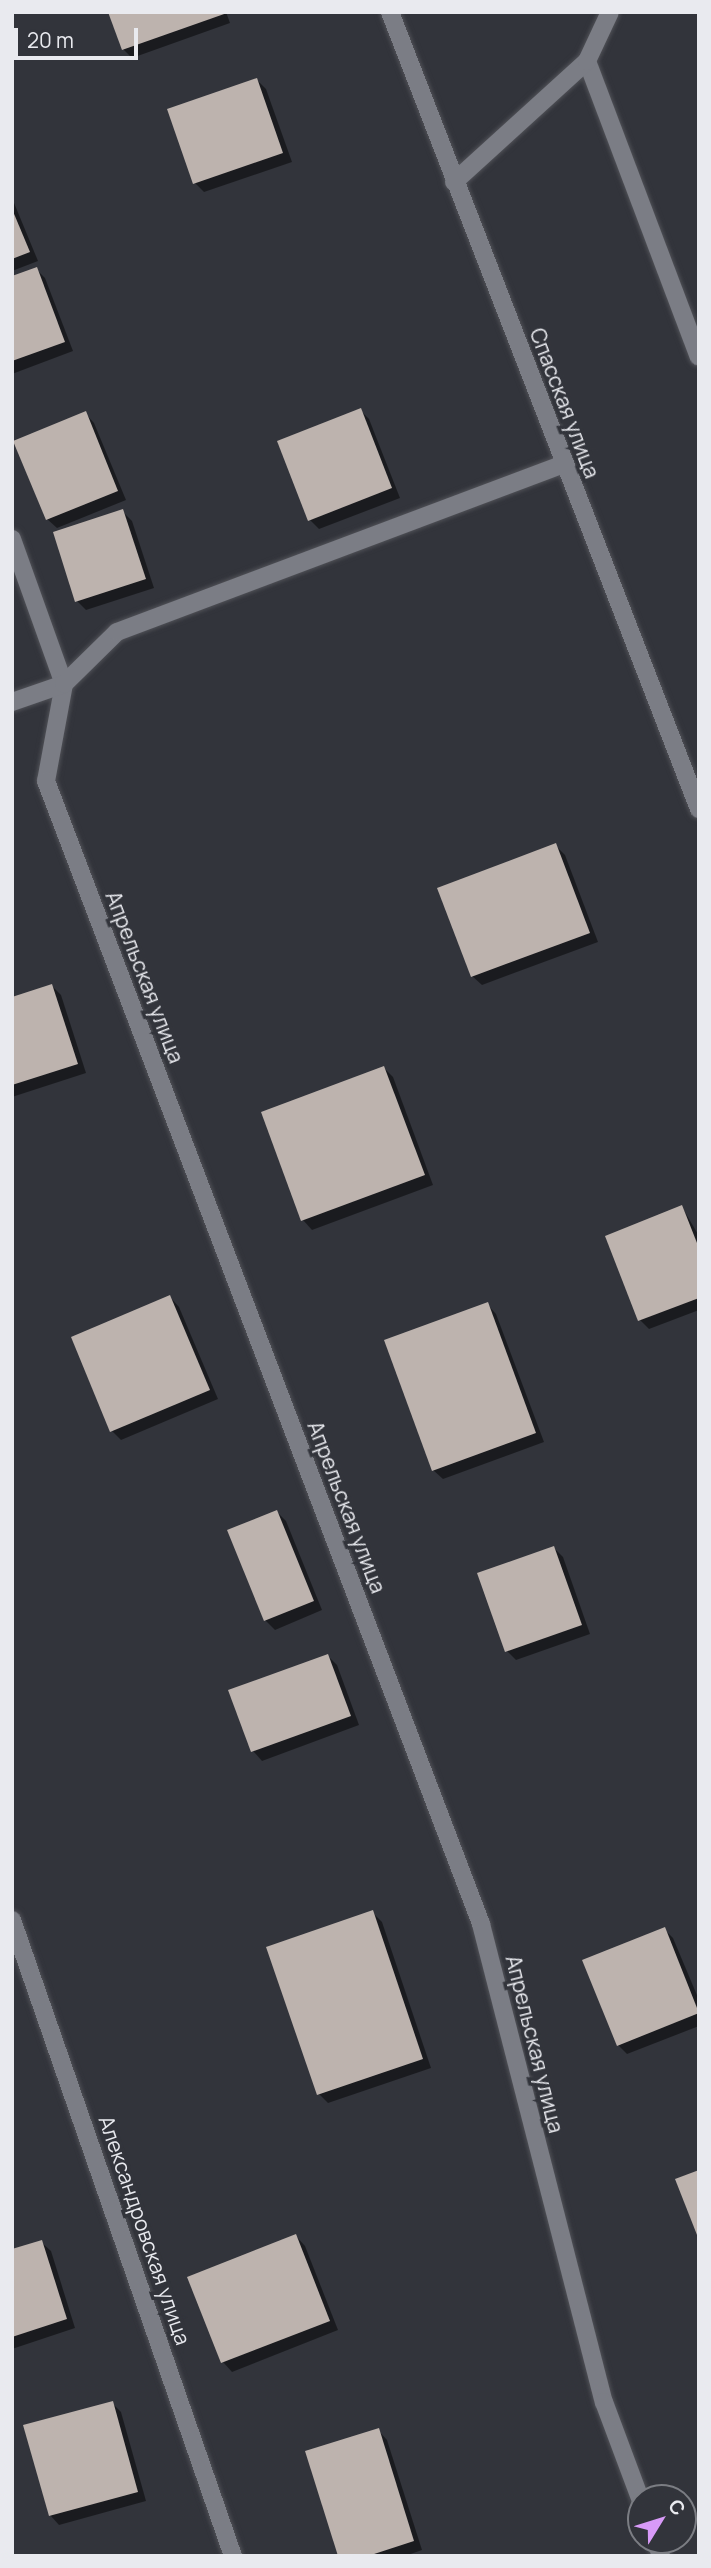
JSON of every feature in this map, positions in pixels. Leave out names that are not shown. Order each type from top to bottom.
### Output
[{"type":"street","name":"Спасская улица","points":[[390,12],[699,809]]},
{"type":"street","points":[[454,182],[587,61],[610,12]]},
{"type":"street","points":[[587,61],[699,357]]},
{"type":"street","points":[[12,702],[64,684],[117,632],[564,464]]},
{"type":"street","points":[[12,539],[64,684]]},
{"type":"street","name":"Апрельская улица","points":[[64,684],[46,781],[481,1924],[604,2402],[635,2484]]},
{"type":"street","name":"Александровская улица","points":[[12,1920],[233,2556]]},
{"type":"building","points":[[108,12],[226,12],[227,13],[122,50]]},
{"type":"building","points":[[257,78],[283,153],[193,184],[167,109]]},
{"type":"building","points":[[12,209],[30,252],[12,259]]},
{"type":"building","points":[[37,267],[65,342],[12,361],[12,276]]},
{"type":"building","points":[[361,408],[392,488],[308,521],[277,441]]},
{"type":"building","points":[[86,411],[118,491],[46,520],[13,441]]},
{"type":"building","points":[[123,509],[146,579],[75,602],[53,532]]},
{"type":"building","points":[[556,843],[590,933],[471,977],[437,888]]},
{"type":"building","points":[[52,984],[78,1064],[12,1085],[12,997]]},
{"type":"building","points":[[384,1066],[425,1175],[301,1221],[261,1112]]},
{"type":"building","points":[[682,1205],[699,1248],[699,1298],[638,1321],[605,1236]]},
{"type":"building","points":[[170,1295],[210,1390],[110,1432],[71,1337]]},
{"type":"building","points":[[488,1302],[536,1433],[432,1471],[384,1340]]},
{"type":"building","points":[[277,1510],[314,1601],[264,1621],[227,1530]]},
{"type":"building","points":[[554,1546],[582,1625],[505,1652],[477,1573]]},
{"type":"building","points":[[328,1654],[351,1716],[251,1752],[228,1690]]},
{"type":"building","points":[[373,1910],[423,2059],[317,2095],[266,1947]]},
{"type":"building","points":[[665,1927],[699,2013],[617,2046],[582,1960]]},
{"type":"building","points":[[699,2170],[699,2240],[675,2179]]},
{"type":"building","points":[[296,2234],[330,2321],[221,2363],[187,2277]]},
{"type":"building","points":[[42,2240],[67,2319],[12,2337],[12,2249]]},
{"type":"building","points":[[113,2401],[138,2492],[49,2516],[23,2425]]},
{"type":"building","points":[[379,2428],[414,2541],[368,2556],[338,2556],[305,2451]]}]
